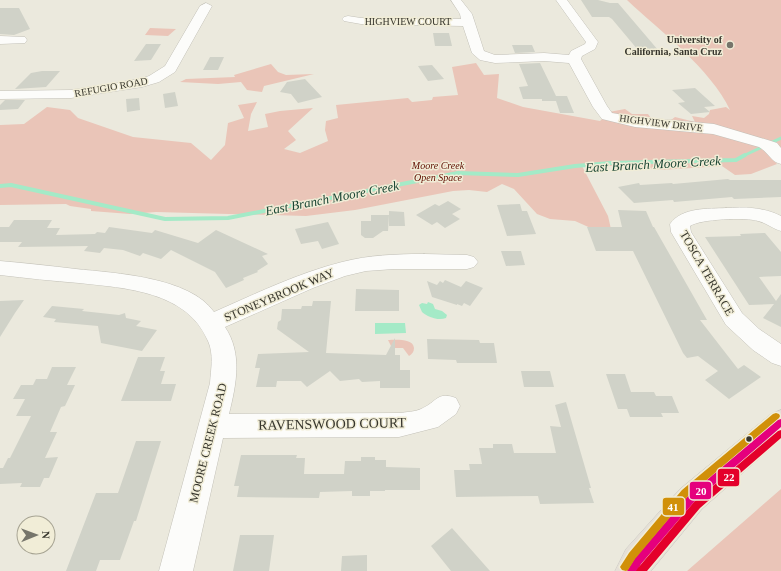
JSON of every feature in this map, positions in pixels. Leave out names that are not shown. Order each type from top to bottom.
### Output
[{"type":"main road","points":[[632,571],[638,561],[691,499],[781,422]]},
{"type":"street","name":"HIGHVIEW COURT","points":[[456,0],[466,14],[478,53],[485,57],[495,59],[559,57],[574,59]]},
{"type":"street","points":[[561,0],[592,42],[591,46],[576,54],[574,59]]},
{"type":"street","name":"REFUGIO ROAD","points":[[0,95],[71,94],[142,83],[154,79],[170,69],[206,6]]},
{"type":"street","name":"HIGHVIEW COURT","points":[[348,19],[361,21],[449,21],[468,24]]},
{"type":"street","points":[[0,40],[21,40]]},
{"type":"street","name":"HIGHVIEW DRIVE","points":[[574,59],[600,107],[607,116],[635,122],[714,129],[754,140],[776,153]]},
{"type":"street","name":"TOSCA TERRACE","points":[[781,225],[772,219],[746,213],[692,218],[685,220],[680,224],[681,232],[734,319],[745,332],[781,356]]},
{"type":"street","name":"STONEYBROOK WAY","points":[[211,324],[326,274],[352,267],[433,255],[467,262]]},
{"type":"street","name":"MOORE CREEK ROAD","points":[[0,268],[126,281],[162,289],[189,302],[204,315],[220,339],[224,353],[223,383],[176,571]]},
{"type":"street","name":"RAVENSWOOD COURT","points":[[212,426],[399,425],[428,419],[447,406]]},
{"type":"green space","name":"Moore Creek Open Space","points":[[627,0],[781,0],[781,151],[763,148],[777,164],[751,174],[735,175],[722,166],[661,170],[630,166],[582,166],[608,216],[613,238],[575,221],[550,219],[537,214],[514,189],[502,184],[487,192],[469,190],[453,191],[355,210],[306,216],[156,212],[130,214],[91,211],[91,209],[66,204],[0,205],[0,125],[24,124],[47,107],[70,110],[78,118],[133,137],[191,143],[211,160],[225,145],[228,123],[244,118],[238,105],[257,102],[251,114],[248,131],[268,127],[265,114],[313,108],[288,131],[296,140],[284,149],[300,153],[328,141],[325,130],[326,121],[338,118],[336,105],[408,98],[412,102],[432,100],[433,97],[458,95],[452,67],[476,63],[484,75],[499,74],[497,98],[523,107],[600,121],[609,112],[625,109],[632,114],[648,114],[653,121],[666,124],[675,117],[695,122],[692,116],[704,118],[709,114],[710,110],[726,107],[730,110],[711,80],[698,65]]},
{"type":"green space","points":[[150,28],[176,29],[168,36],[145,35]]},
{"type":"green space","points":[[271,64],[278,72],[286,75],[314,74],[264,86],[262,92],[247,90],[241,82],[218,84],[180,82],[186,79],[235,77],[234,75]]},
{"type":"green space","points":[[388,340],[407,341],[413,345],[414,348],[412,354],[409,356],[403,348],[392,348]]},
{"type":"green space","points":[[781,489],[781,571],[687,571]]},
{"type":"shaded area","points":[[428,302],[433,304],[435,309],[442,311],[447,315],[446,318],[433,318],[422,312],[419,305],[422,303],[427,304]]},
{"type":"shaded area","points":[[375,323],[405,323],[406,333],[375,334]]},
{"type":"building","points":[[581,0],[598,0],[618,3],[658,50],[638,50],[612,19],[609,17],[592,17]]},
{"type":"building","points":[[0,8],[19,8],[30,29],[14,35],[0,34]]},
{"type":"building","points":[[433,33],[449,33],[452,46],[435,46]]},
{"type":"building","points":[[146,44],[161,44],[151,60],[134,61]]},
{"type":"building","points":[[512,45],[532,45],[535,52],[515,53]]},
{"type":"building","points":[[210,57],[224,57],[218,70],[203,70]]},
{"type":"building","points":[[540,63],[556,96],[567,96],[574,113],[560,113],[556,101],[523,99],[519,87],[528,86],[519,64]]},
{"type":"building","points":[[432,65],[444,79],[428,81],[418,66]]},
{"type":"building","points":[[42,71],[60,71],[46,87],[15,89],[31,73]]},
{"type":"building","points":[[305,79],[322,97],[298,103],[291,94],[280,92],[287,82]]},
{"type":"building","points":[[695,88],[715,106],[704,107],[710,112],[691,114],[678,103],[685,102],[672,90]]},
{"type":"building","points":[[175,92],[178,106],[165,108],[163,94]]},
{"type":"building","points":[[139,98],[140,110],[127,112],[126,99]]},
{"type":"building","points":[[5,100],[25,100],[18,109],[0,110],[0,105]]},
{"type":"building","points":[[728,179],[781,180],[781,197],[734,199],[732,197],[674,202],[673,200],[634,203],[618,187],[639,183],[640,185],[673,184]]},
{"type":"building","points":[[448,201],[461,209],[452,214],[460,219],[445,228],[437,222],[432,225],[416,215],[435,204],[439,206]]},
{"type":"building","points":[[520,204],[522,211],[527,211],[536,234],[507,236],[497,205]]},
{"type":"building","points":[[618,210],[646,211],[653,227],[707,320],[700,320],[738,369],[744,365],[761,377],[729,399],[705,380],[718,371],[698,356],[687,358],[683,353],[633,251],[596,251],[587,227],[622,227]]},
{"type":"building","points":[[389,211],[404,212],[405,226],[389,226]]},
{"type":"building","points":[[371,215],[389,215],[388,231],[383,231],[373,238],[365,238],[361,235],[361,221],[371,221]]},
{"type":"building","points":[[14,220],[52,220],[47,228],[60,228],[56,235],[95,234],[97,232],[105,233],[109,227],[152,233],[155,230],[198,243],[216,230],[268,254],[262,256],[268,264],[257,271],[258,272],[243,278],[244,280],[226,288],[215,272],[171,250],[161,259],[143,253],[140,256],[123,250],[104,248],[100,253],[84,251],[88,246],[18,247],[22,242],[0,242],[0,227],[9,227]]},
{"type":"building","points":[[328,222],[339,244],[322,249],[318,241],[301,244],[295,229]]},
{"type":"building","points":[[765,233],[781,252],[781,276],[759,277],[776,301],[781,294],[781,327],[763,318],[774,304],[749,305],[705,237],[741,236],[740,234]]},
{"type":"building","points":[[501,251],[521,251],[525,265],[506,266]]},
{"type":"building","points":[[445,280],[461,287],[466,281],[483,288],[470,306],[464,303],[462,306],[457,305],[432,297],[427,281],[437,285],[440,281],[443,283]]},
{"type":"building","points":[[356,289],[399,290],[399,311],[355,311]]},
{"type":"building","points":[[24,300],[15,313],[0,337],[0,301]]},
{"type":"building","points":[[313,301],[331,301],[326,353],[386,355],[395,338],[395,355],[400,355],[400,370],[410,370],[410,388],[380,388],[380,381],[362,382],[359,379],[340,381],[330,371],[307,387],[301,381],[277,381],[276,387],[256,387],[260,368],[255,368],[258,354],[309,352],[277,329],[278,322],[281,320],[282,309],[301,309],[302,306],[312,306]]},
{"type":"building","points":[[52,306],[84,309],[82,311],[119,315],[125,313],[126,318],[141,321],[136,326],[157,330],[142,351],[101,343],[98,326],[54,322],[56,319],[43,317]]},
{"type":"building","points":[[427,339],[479,340],[480,343],[494,343],[497,363],[457,363],[456,360],[428,359]]},
{"type":"building","points":[[138,357],[165,357],[160,371],[165,371],[161,384],[176,384],[171,401],[121,401]]},
{"type":"building","points":[[52,367],[76,367],[67,385],[75,385],[65,406],[61,407],[50,432],[57,432],[45,458],[58,457],[49,478],[44,478],[40,487],[20,487],[22,483],[0,484],[0,468],[3,468],[8,458],[10,458],[31,416],[16,416],[25,399],[13,399],[21,385],[33,385],[36,379],[47,379]]},
{"type":"building","points":[[521,371],[550,371],[554,387],[524,387]]},
{"type":"building","points":[[606,374],[625,374],[631,392],[654,392],[656,396],[672,396],[679,413],[661,413],[663,417],[630,417],[627,409],[618,409]]},
{"type":"building","points":[[566,402],[594,503],[540,504],[538,496],[456,497],[454,470],[470,470],[469,464],[482,464],[479,448],[493,448],[493,444],[512,444],[514,453],[556,453],[550,426],[561,427],[555,405]]},
{"type":"building","points":[[136,441],[161,441],[136,521],[134,521],[120,560],[100,560],[96,571],[66,571],[96,493],[118,493]]},
{"type":"building","points":[[241,455],[297,455],[296,458],[305,458],[304,474],[344,474],[345,461],[361,461],[361,457],[375,457],[375,460],[386,460],[386,467],[420,468],[420,490],[370,491],[370,496],[352,496],[352,491],[320,492],[319,498],[237,497],[239,486],[234,486]]},
{"type":"building","points":[[452,528],[490,571],[451,571],[431,546]]},
{"type":"building","points":[[240,535],[274,535],[269,571],[233,571]]},
{"type":"building","points":[[367,555],[367,571],[341,571],[342,556]]},
{"type":"waterway","name":"East Branch Moore Creek","points":[[744,155],[781,138]]},
{"type":"waterway","name":"East Branch Moore Creek","points":[[0,186],[11,185],[165,219],[228,218],[458,173],[518,175],[575,166],[611,163],[736,160],[744,155]]},
{"type":"transit line","name":"41","points":[[625,567],[632,556],[685,493],[776,416]]},
{"type":"transit line","name":"20","points":[[632,571],[638,561],[691,499],[781,422]]},
{"type":"transit line","name":"22","points":[[641,571],[697,505],[781,433]]},
{"type":"place","name":"University of California, Santa Cruz","points":[[730,45]]}]
